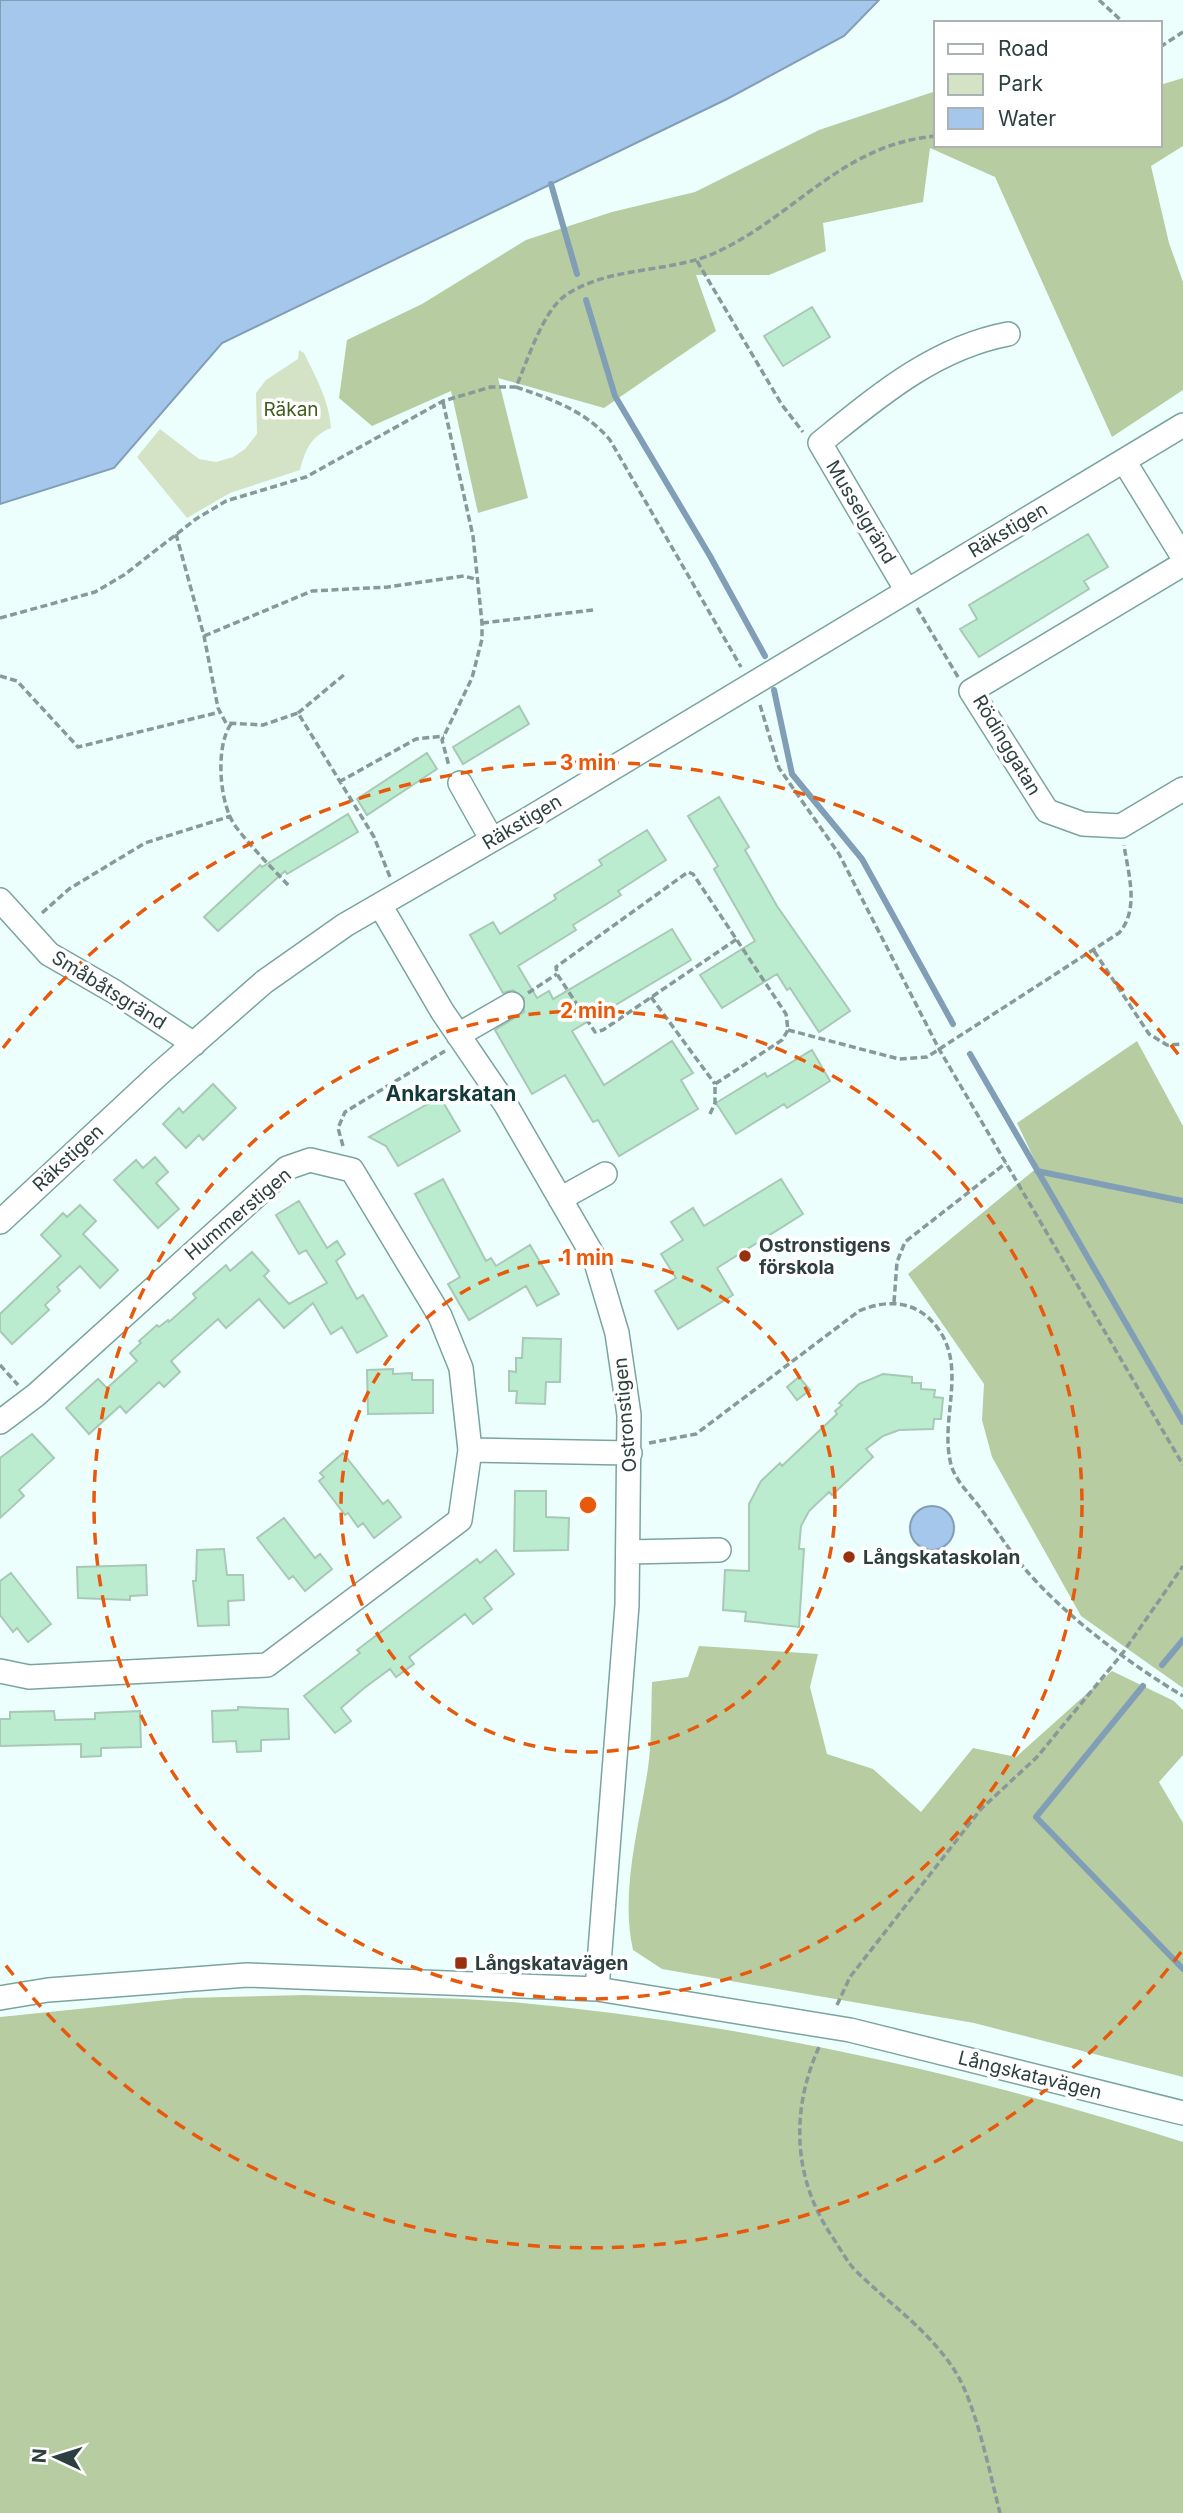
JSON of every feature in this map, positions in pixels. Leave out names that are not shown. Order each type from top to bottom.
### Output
[{"type":"street","name":"Musselgränd","points":[[907,591],[820,443],[892,384],[975,341],[1008,334]]},
{"type":"street","name":"Räkstigen","points":[[0,1222],[264,982],[345,925],[492,840],[1183,425]]},
{"type":"street","points":[[1124,461],[1183,557]]},
{"type":"street","name":"Rödinggatan","points":[[1121,826],[1083,824],[1047,811],[971,691],[1183,564]]},
{"type":"street","points":[[457,781],[492,840]]},
{"type":"street","points":[[1121,826],[1183,789]]},
{"type":"street","name":"Ostronstigen","points":[[388,900],[460,1038],[506,1105],[595,1259],[617,1333],[629,1415],[628,1552],[597,1989]]},
{"type":"street","name":"Småbåtsgränd","points":[[2,907],[49,954],[115,992],[194,1044]]},
{"type":"street","points":[[460,1038],[512,1004]]},
{"type":"street","name":"Hummerstigen","points":[[0,1422],[36,1395],[286,1168],[310,1160],[352,1170]]},
{"type":"street","points":[[0,1671],[29,1677],[267,1665],[460,1520],[470,1450],[460,1368],[440,1316],[352,1170]]},
{"type":"street","points":[[561,1199],[605,1174]]},
{"type":"street","points":[[470,1450],[630,1452]]},
{"type":"street","points":[[628,1552],[719,1550]]},
{"type":"street","name":"Långskatavägen","points":[[0,1998],[48,1990],[247,1975],[597,1989],[850,2030],[1183,2113]]},
{"type":"path","points":[[1099,0],[1122,21]]},
{"type":"path","points":[[1162,46],[1183,32]]},
{"type":"path","points":[[516,387],[551,311],[565,295],[588,284],[697,260],[744,238],[874,150],[902,140],[934,136]]},
{"type":"path","points":[[697,260],[798,429],[820,443]]},
{"type":"path","points":[[0,618],[95,592],[124,575],[176,534],[226,501],[306,477],[443,401],[482,389],[516,387],[578,412],[594,423],[610,440],[751,684],[760,702],[779,768],[839,853],[940,1049],[1183,1465]]},
{"type":"path","points":[[443,401],[473,536],[482,623],[482,639],[472,678],[442,740],[457,781]]},
{"type":"path","points":[[176,534],[203,633],[220,712],[226,723],[263,725],[298,713],[345,674]]},
{"type":"path","points":[[203,633],[312,591],[388,587],[464,576],[476,579]]},
{"type":"path","points":[[907,591],[961,682],[971,691]]},
{"type":"path","points":[[482,623],[593,610]]},
{"type":"path","points":[[0,676],[17,681],[78,747],[220,712]]},
{"type":"path","points":[[298,713],[374,836],[388,900]]},
{"type":"path","points":[[231,724],[223,735],[220,752],[224,796],[234,825],[290,887]]},
{"type":"path","points":[[340,782],[416,739],[444,736]]},
{"type":"path","points":[[25,928],[69,889],[145,843],[231,816]]},
{"type":"path","points":[[788,1030],[899,1059],[919,1059],[940,1049],[1094,951],[1125,926],[1130,911],[1131,893],[1121,826]]},
{"type":"path","points":[[715,1084],[782,1040],[788,1030],[786,1014],[737,939],[693,874],[688,872],[559,962],[557,974],[595,1032],[737,939]]},
{"type":"path","points":[[1094,951],[1149,1034],[1167,1045],[1183,1044]]},
{"type":"path","points":[[512,1004],[557,974]]},
{"type":"path","points":[[651,997],[715,1084],[715,1103],[710,1114]]},
{"type":"path","points":[[352,1170],[338,1128],[345,1112],[460,1038]]},
{"type":"path","points":[[894,1302],[897,1262],[905,1242],[1006,1163]]},
{"type":"path","points":[[630,1452],[652,1442],[696,1434],[859,1311],[877,1303],[894,1302],[925,1314],[939,1330],[949,1350],[952,1379],[948,1448],[956,1476],[1026,1571],[1122,1654],[1183,1696]]},
{"type":"path","points":[[836,2007],[850,1977],[981,1810],[1037,1757],[1122,1654],[1183,1566]]},
{"type":"path","points":[[820,2045],[806,2076],[798,2115],[802,2174],[822,2222],[853,2267],[927,2333],[957,2374],[980,2436],[1000,2513]]},
{"type":"green space","points":[[1183,78],[1183,146],[1151,166],[1169,243],[1183,282],[1183,390],[1112,437],[995,177],[930,148],[923,202],[823,223],[826,251],[769,275],[696,275],[716,331],[604,408],[498,378],[528,498],[478,513],[451,391],[372,426],[339,398],[347,340],[422,304],[526,240],[612,212],[695,192],[819,130],[934,92],[934,147],[1162,147],[1162,84]]},
{"type":"green space","name":"Räkan","points":[[299,350],[304,353],[321,389],[331,428],[318,435],[310,444],[300,470],[230,493],[187,518],[137,457],[160,429],[199,459],[216,462],[233,457],[245,449],[257,434],[256,393],[266,380],[298,359]]},
{"type":"green space","points":[[1137,1041],[1183,1126],[1183,1688],[1081,1616],[992,1457],[982,1420],[984,1384],[908,1274],[1038,1167],[1017,1123]]},
{"type":"green space","points":[[699,1646],[818,1654],[810,1687],[827,1754],[873,1769],[921,1812],[973,1748],[1016,1757],[1112,1671],[1174,1701],[1183,1710],[1183,1755],[1159,1782],[1183,1823],[1183,2077],[974,2023],[662,1969],[633,1950],[630,1882],[649,1757],[652,1682],[688,1677]]},
{"type":"green space","points":[[305,1995],[504,2001],[698,2025],[780,2039],[942,2074],[1103,2117],[1183,2142],[1183,2513],[0,2513],[0,2017],[186,1998]]},
{"type":"water","points":[[0,0],[879,0],[844,36],[727,99],[222,343],[114,468],[0,504]]},
{"type":"water","points":[[932,1506],[947,1513],[954,1528],[947,1543],[932,1550],[917,1543],[910,1528],[917,1513]]},
{"type":"building","points":[[812,307],[830,337],[783,366],[764,336]]},
{"type":"building","points":[[1088,534],[1108,567],[1084,581],[1089,589],[979,657],[960,629],[977,619],[969,605]]},
{"type":"building","points":[[519,706],[529,724],[463,764],[453,747]]},
{"type":"building","points":[[427,753],[437,769],[367,815],[357,799]]},
{"type":"building","points":[[719,797],[749,847],[745,850],[777,906],[850,1011],[819,1032],[790,988],[787,990],[777,974],[722,1008],[700,975],[755,941],[714,869],[718,866],[688,816]]},
{"type":"building","points":[[348,814],[358,832],[287,874],[285,871],[218,931],[204,917],[260,865],[262,867]]},
{"type":"building","points":[[647,830],[666,860],[618,891],[621,895],[573,925],[576,930],[518,966],[537,998],[549,991],[553,999],[672,929],[691,960],[572,1031],[604,1085],[672,1041],[693,1073],[681,1080],[698,1109],[619,1156],[598,1120],[593,1122],[565,1075],[532,1094],[495,1030],[524,1012],[524,998],[513,990],[503,993],[470,935],[493,922],[500,934],[556,899],[554,895],[602,865],[599,860]]},
{"type":"building","points":[[812,1050],[830,1081],[787,1108],[784,1104],[736,1134],[716,1103],[765,1073],[767,1077]]},
{"type":"building","points":[[213,1084],[236,1108],[203,1140],[199,1135],[186,1148],[163,1124],[179,1108],[183,1113]]},
{"type":"building","points":[[440,1097],[460,1131],[398,1166],[386,1146],[369,1137]]},
{"type":"building","points":[[155,1157],[168,1172],[156,1183],[179,1209],[158,1228],[114,1180],[136,1160],[143,1168]]},
{"type":"building","points":[[443,1179],[486,1261],[491,1258],[496,1266],[530,1245],[559,1294],[537,1306],[526,1286],[469,1320],[448,1284],[460,1277],[415,1194]]},
{"type":"building","points":[[781,1179],[803,1214],[717,1268],[733,1295],[678,1329],[655,1291],[676,1278],[661,1254],[683,1240],[671,1222],[693,1208],[704,1226]]},
{"type":"building","points":[[299,1201],[327,1248],[337,1241],[345,1254],[336,1261],[357,1299],[363,1295],[387,1336],[357,1353],[342,1327],[331,1334],[313,1303],[284,1328],[259,1299],[226,1328],[218,1319],[171,1361],[180,1372],[164,1387],[159,1382],[126,1413],[120,1406],[89,1434],[66,1408],[98,1379],[107,1388],[137,1361],[130,1353],[141,1343],[139,1341],[157,1325],[159,1327],[168,1320],[169,1322],[196,1298],[193,1294],[226,1265],[230,1271],[252,1252],[269,1271],[264,1276],[289,1304],[327,1283],[306,1250],[299,1254],[276,1215]]},
{"type":"building","points":[[80,1205],[96,1221],[83,1234],[118,1270],[100,1288],[80,1266],[57,1287],[60,1291],[45,1305],[49,1310],[12,1344],[0,1331],[0,1314],[61,1256],[41,1235],[63,1213],[67,1217]]},
{"type":"building","points":[[523,1338],[561,1339],[560,1382],[546,1382],[545,1404],[516,1403],[517,1391],[509,1391],[509,1371],[516,1372],[516,1358],[522,1358]]},
{"type":"building","points":[[393,1369],[393,1374],[412,1373],[412,1380],[433,1380],[433,1413],[368,1414],[367,1370]]},
{"type":"building","points":[[883,1374],[912,1377],[912,1383],[921,1383],[921,1389],[935,1390],[934,1397],[943,1398],[941,1419],[934,1419],[933,1429],[899,1430],[883,1436],[866,1449],[873,1457],[832,1495],[829,1492],[809,1511],[801,1526],[799,1549],[804,1549],[799,1627],[745,1621],[746,1612],[723,1610],[725,1570],[749,1571],[749,1504],[761,1481],[780,1463],[782,1466],[837,1414],[835,1411],[842,1405],[839,1403],[859,1384]]},
{"type":"building","points":[[799,1377],[810,1390],[797,1400],[787,1387]]},
{"type":"building","points":[[32,1434],[54,1458],[19,1490],[24,1496],[0,1518],[0,1458]]},
{"type":"building","points":[[343,1453],[383,1504],[388,1500],[401,1517],[374,1538],[363,1523],[358,1527],[348,1513],[345,1515],[319,1481],[324,1477],[320,1473]]},
{"type":"building","points":[[515,1491],[546,1491],[546,1517],[569,1518],[568,1550],[514,1551]]},
{"type":"building","points":[[284,1518],[315,1558],[320,1554],[332,1569],[305,1591],[293,1576],[289,1579],[257,1538]]},
{"type":"building","points":[[224,1549],[227,1575],[243,1575],[244,1600],[228,1601],[229,1625],[198,1626],[193,1581],[196,1581],[197,1550]]},
{"type":"building","points":[[496,1550],[514,1574],[484,1598],[492,1609],[473,1624],[465,1614],[409,1657],[414,1664],[396,1677],[390,1669],[363,1689],[341,1708],[351,1721],[335,1733],[304,1696],[360,1653],[357,1650],[477,1559],[480,1563]]},
{"type":"building","points":[[146,1565],[147,1595],[130,1596],[130,1600],[78,1598],[77,1567]]},
{"type":"building","points":[[11,1573],[51,1624],[28,1642],[17,1628],[13,1632],[0,1615],[0,1581]]},
{"type":"building","points":[[238,1707],[288,1709],[289,1739],[261,1740],[261,1751],[237,1752],[236,1741],[213,1742],[212,1711],[238,1710]]},
{"type":"building","points":[[54,1711],[55,1720],[95,1719],[95,1713],[140,1711],[141,1747],[101,1748],[101,1756],[81,1757],[81,1744],[0,1746],[0,1719],[10,1719],[10,1712]]},
{"type":"waterway","points":[[551,184],[577,274]]},
{"type":"waterway","points":[[586,300],[615,396],[710,556],[765,656]]},
{"type":"waterway","points":[[774,690],[792,774],[862,859],[953,1024]]},
{"type":"waterway","points":[[970,1054],[1183,1422]]},
{"type":"waterway","points":[[1037,1171],[1183,1201]]},
{"type":"waterway","points":[[1162,1665],[1183,1640]]},
{"type":"waterway","points":[[1143,1686],[1036,1817],[1183,1969]]},
{"type":"place","name":"Ostronstigens förskola","points":[[745,1256]]},
{"type":"place","name":"Långskataskolan","points":[[849,1557]]},
{"type":"place","name":"Långskatavägen","points":[[461,1963]]},
{"type":"district","name":"Ankarskatan","points":[[451,1093]]}]
